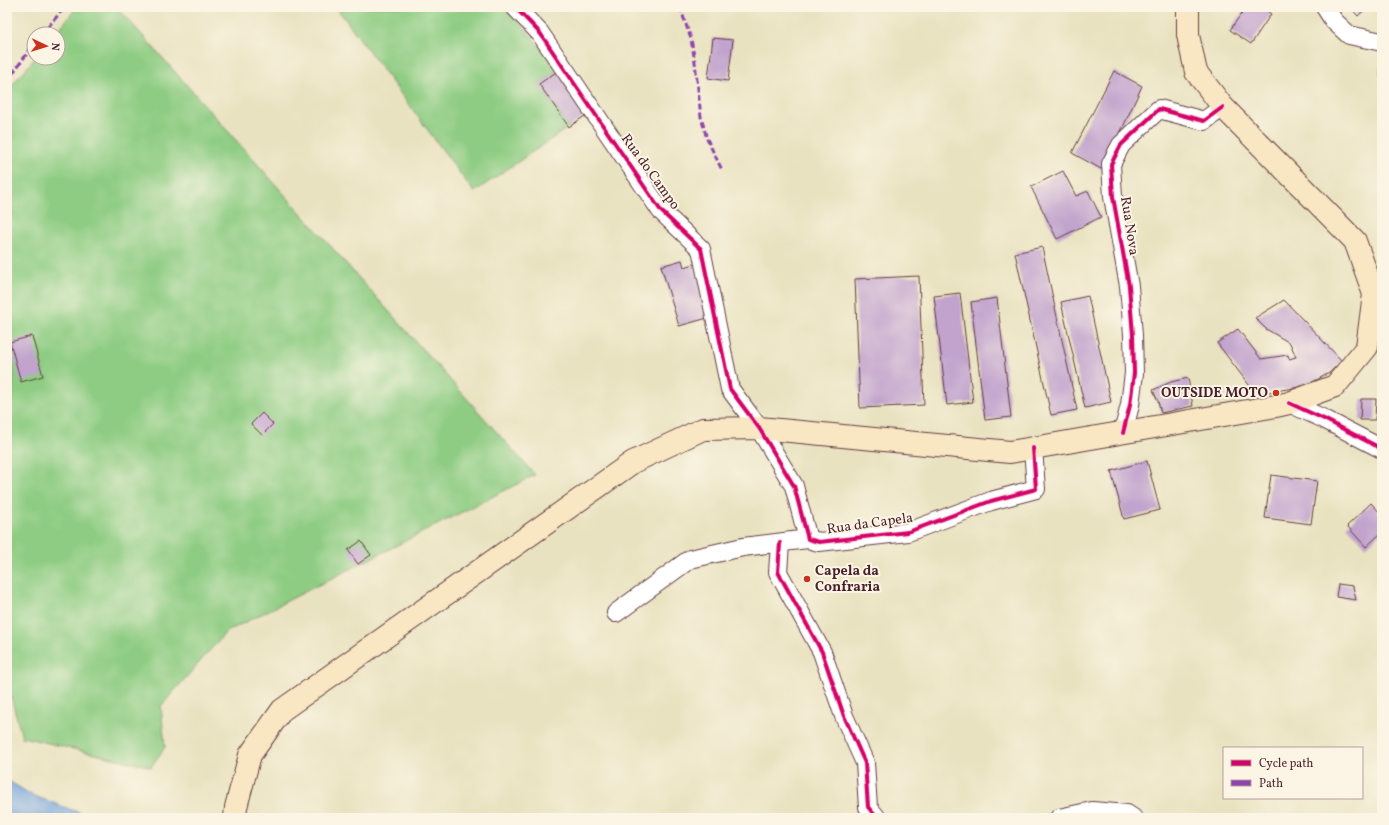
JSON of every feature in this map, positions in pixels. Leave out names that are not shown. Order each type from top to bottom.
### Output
[{"type":"main road","points":[[235,812],[250,755],[282,710],[632,462],[703,429],[759,428],[1010,452],[1289,403],[1335,386],[1367,347],[1374,294],[1355,241],[1223,107],[1196,72],[1188,35],[1188,7]]},
{"type":"street","name":"Rua do Campo","points":[[515,7],[540,33],[661,212],[701,249],[730,389],[759,428]]},
{"type":"street","points":[[1325,7],[1334,21],[1349,35],[1382,42]]},
{"type":"street","name":"Rua Nova","points":[[1123,433],[1130,405],[1134,373],[1133,335],[1129,286],[1113,197],[1111,164],[1121,145],[1159,109],[1204,121],[1223,107]]},
{"type":"street","points":[[1289,403],[1382,449]]},
{"type":"street","name":"Rua da Capela","points":[[759,428],[794,486],[808,539],[819,542],[908,532],[991,501],[1036,489],[1032,448]]},
{"type":"street","points":[[616,613],[690,559],[743,547],[808,539]]},
{"type":"street","points":[[780,543],[778,572],[822,652],[844,716],[864,763],[868,807],[877,818]]},
{"type":"street","points":[[1059,818],[1092,811],[1127,814],[1133,818]]},
{"type":"green space","points":[[77,7],[117,7],[535,475],[226,632],[161,706],[165,747],[151,767],[22,737],[7,683],[7,442],[14,374],[7,356],[7,91],[28,66],[66,66],[66,26],[62,26]]},
{"type":"green space","points":[[336,7],[507,7],[559,70],[539,84],[569,127],[474,192]]},
{"type":"water","points":[[7,780],[32,795],[94,818],[7,818]]},
{"type":"building","points":[[1246,7],[1262,7],[1271,14],[1251,44],[1230,30]]},
{"type":"building","points":[[1350,7],[1367,7],[1358,16]]},
{"type":"building","points":[[713,38],[733,40],[728,81],[708,78]]},
{"type":"building","points":[[1381,55],[1382,77],[1380,77]]},
{"type":"building","points":[[559,70],[589,113],[569,127],[539,84]]},
{"type":"building","points":[[1114,71],[1142,86],[1103,170],[1072,153]]},
{"type":"building","points":[[1063,171],[1076,196],[1088,191],[1101,217],[1057,239],[1031,187]]},
{"type":"building","points":[[1042,247],[1077,410],[1051,415],[1015,253]]},
{"type":"building","points":[[682,260],[684,267],[695,264],[711,317],[679,326],[661,266]]},
{"type":"building","points":[[919,276],[924,405],[860,408],[855,279]]},
{"type":"building","points":[[960,293],[973,402],[947,405],[934,296]]},
{"type":"building","points":[[1088,296],[1111,402],[1085,408],[1061,302]]},
{"type":"building","points":[[997,298],[1011,417],[985,420],[971,302]]},
{"type":"building","points":[[1284,300],[1342,361],[1329,373],[1309,384],[1256,394],[1217,343],[1238,329],[1261,359],[1288,355],[1289,359],[1296,357],[1290,343],[1266,329],[1255,318]]},
{"type":"building","points":[[32,336],[43,376],[21,382],[10,342]]},
{"type":"building","points":[[1188,378],[1193,406],[1161,413],[1153,390],[1171,382]]},
{"type":"building","points":[[1361,399],[1376,399],[1375,420],[1360,420]]},
{"type":"building","points":[[262,413],[273,424],[262,435],[251,424]]},
{"type":"building","points":[[1147,461],[1160,510],[1124,519],[1111,471]]},
{"type":"building","points":[[1271,475],[1317,481],[1311,524],[1265,518]]},
{"type":"building","points":[[1371,503],[1382,515],[1382,532],[1366,547],[1347,526]]},
{"type":"building","points":[[361,541],[371,555],[358,564],[348,550]]},
{"type":"building","points":[[1338,584],[1353,586],[1356,600],[1336,597]]},
{"type":"marked path","points":[[49,26],[65,7]]},
{"type":"marked path","points":[[680,7],[691,39],[701,117],[707,139],[722,170]]},
{"type":"marked path","points":[[7,81],[26,55]]},
{"type":"cycle path","points":[[515,7],[540,33],[661,211],[701,249],[730,389],[759,428],[794,486],[808,539],[819,542],[908,532],[991,501],[1036,489],[1033,448]]},
{"type":"cycle path","points":[[1123,433],[1130,405],[1134,373],[1133,335],[1129,286],[1113,197],[1111,164],[1121,145],[1159,109],[1204,121],[1223,107]]},
{"type":"cycle path","points":[[1289,403],[1382,449]]},
{"type":"cycle path","points":[[780,543],[778,572],[822,652],[844,716],[865,763],[868,807],[877,818]]},
{"type":"place","name":"OUTSIDE MOTO","points":[[1276,393]]},
{"type":"place","name":"Capela da Confraria","points":[[807,579]]}]
